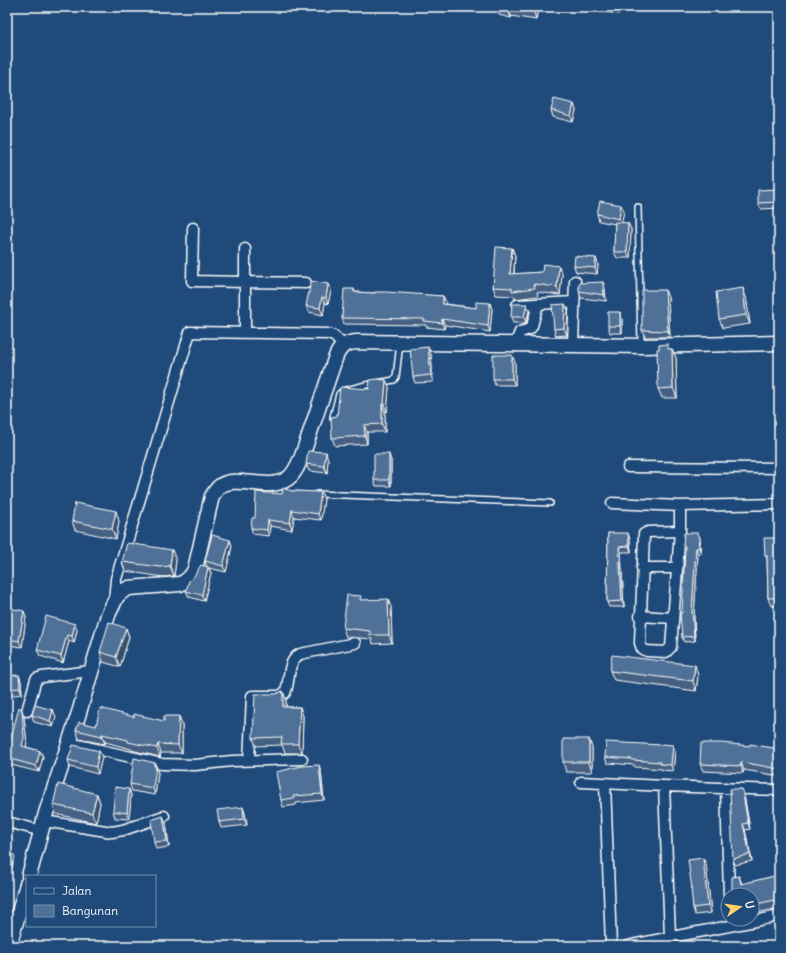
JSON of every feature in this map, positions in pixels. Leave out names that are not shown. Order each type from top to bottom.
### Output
[{"type":"street","points":[[193,228],[192,281],[306,283]]},
{"type":"street","points":[[245,249],[245,333]]},
{"type":"street","points":[[573,345],[575,281]]},
{"type":"street","points":[[517,305],[574,302]]},
{"type":"street","points":[[518,343],[520,332],[530,329],[532,326],[538,304]]},
{"type":"street","points":[[114,601],[116,579],[190,332],[328,334],[334,336],[343,346]]},
{"type":"street","points":[[29,875],[68,743],[78,716],[90,671],[114,601],[123,590],[128,588],[180,584],[190,577],[195,569],[212,496],[219,487],[230,482],[278,485],[288,479],[298,465],[307,445],[335,359],[343,346],[356,342],[518,343],[642,346],[779,343]]},
{"type":"street","points":[[628,467],[779,468]]},
{"type":"street","points":[[612,503],[680,506],[779,504]]},
{"type":"street","points":[[680,506],[680,531],[671,647],[666,652],[647,651],[642,649],[640,646],[644,534],[648,532],[680,531]]},
{"type":"street","points":[[642,568],[677,568]]},
{"type":"street","points":[[640,616],[673,618]]},
{"type":"street","points":[[249,761],[252,696],[279,696],[285,693],[292,664],[296,656],[355,642]]},
{"type":"street","points":[[27,711],[36,679],[90,671]]},
{"type":"street","points":[[68,743],[162,764],[195,765],[232,761],[302,759]]},
{"type":"street","points":[[581,782],[779,790]]},
{"type":"street","points":[[605,783],[611,946]]},
{"type":"street","points":[[664,786],[670,936]]},
{"type":"street","points":[[726,788],[729,887]]},
{"type":"street","points":[[7,822],[112,832],[123,830],[164,816]]},
{"type":"street","points":[[9,946],[26,887]]},
{"type":"street","points":[[760,919],[779,916]]},
{"type":"street","points":[[628,946],[720,925]]},
{"type":"lane","points":[[638,207],[642,346]]},
{"type":"lane","points":[[333,417],[339,394],[342,391],[366,384],[394,380],[396,377],[401,342]]},
{"type":"lane","points":[[311,494],[550,503]]},
{"type":"building","points":[[496,7],[534,7],[534,12],[508,10]]},
{"type":"building","points":[[554,99],[574,104],[571,116],[551,110]]},
{"type":"building","points":[[779,189],[779,202],[758,203],[758,190]]},
{"type":"building","points":[[600,201],[621,205],[619,219],[597,214]]},
{"type":"building","points":[[615,222],[628,223],[627,252],[614,252]]},
{"type":"building","points":[[496,247],[512,248],[510,274],[542,272],[543,264],[559,266],[557,287],[534,284],[535,288],[512,291],[512,288],[493,287]]},
{"type":"building","points":[[575,256],[596,258],[595,268],[574,266]]},
{"type":"building","points":[[311,281],[328,284],[326,298],[322,297],[320,308],[306,306]]},
{"type":"building","points":[[603,282],[604,295],[579,291],[579,283]]},
{"type":"building","points":[[743,288],[746,315],[719,319],[716,292]]},
{"type":"building","points":[[344,289],[354,289],[354,292],[386,292],[443,296],[443,304],[476,308],[476,302],[490,303],[488,326],[442,319],[442,323],[424,321],[424,319],[342,318]]},
{"type":"building","points":[[642,290],[665,290],[668,331],[642,330]]},
{"type":"building","points":[[512,304],[527,304],[524,317],[511,317]]},
{"type":"building","points":[[565,304],[564,328],[554,329],[552,305]]},
{"type":"building","points":[[608,312],[620,312],[620,326],[608,326]]},
{"type":"building","points":[[668,344],[668,349],[672,349],[673,388],[658,389],[657,349],[659,349],[659,345]]},
{"type":"building","points":[[428,347],[431,375],[413,377],[410,349]]},
{"type":"building","points":[[493,355],[512,355],[512,379],[493,379]]},
{"type":"building","points":[[370,380],[386,380],[384,404],[382,404],[382,424],[364,425],[365,436],[332,438],[331,417],[337,416],[340,388],[369,389]]},
{"type":"building","points":[[308,451],[326,452],[324,466],[306,464]]},
{"type":"building","points":[[374,454],[389,454],[389,480],[374,480]]},
{"type":"building","points":[[283,488],[292,491],[321,492],[318,514],[292,510],[290,523],[268,520],[267,530],[251,528],[252,518],[255,518],[256,492],[282,494]]},
{"type":"building","points":[[75,503],[116,511],[112,529],[72,521]]},
{"type":"building","points":[[608,533],[628,533],[629,546],[619,547],[622,601],[607,602]]},
{"type":"building","points":[[684,533],[698,533],[699,548],[696,548],[692,611],[694,636],[682,637],[680,613],[682,613],[685,546],[683,546]]},
{"type":"building","points":[[212,535],[230,540],[223,566],[205,561]]},
{"type":"building","points":[[764,538],[779,538],[779,598],[768,598],[767,555],[765,555]]},
{"type":"building","points":[[127,543],[172,550],[170,566],[160,567],[122,562]]},
{"type":"building","points":[[201,565],[208,567],[202,595],[186,591],[189,581]]},
{"type":"building","points":[[347,595],[361,596],[360,600],[388,599],[389,635],[370,635],[370,631],[343,628]]},
{"type":"building","points":[[7,604],[10,605],[9,608],[24,611],[19,641],[7,639]]},
{"type":"building","points":[[46,616],[75,624],[72,636],[67,635],[61,656],[37,650]]},
{"type":"building","points":[[109,622],[126,628],[116,657],[100,652]]},
{"type":"building","points":[[612,655],[695,665],[693,681],[610,671]]},
{"type":"building","points":[[19,675],[20,688],[7,689],[7,676]]},
{"type":"building","points":[[283,691],[283,707],[300,707],[298,744],[281,744],[282,737],[253,738],[255,694],[276,694]]},
{"type":"building","points":[[35,705],[53,710],[50,721],[32,715]]},
{"type":"building","points":[[19,707],[22,710],[24,738],[22,746],[40,751],[36,766],[7,758],[7,738],[11,739]]},
{"type":"building","points":[[100,708],[134,717],[134,714],[164,721],[164,716],[179,716],[178,745],[158,744],[157,748],[128,742],[128,740],[102,734],[102,736],[76,730],[79,722],[96,726]]},
{"type":"building","points":[[563,739],[589,739],[589,762],[563,762]]},
{"type":"building","points":[[606,742],[673,745],[671,765],[660,764],[660,762],[605,757]]},
{"type":"building","points":[[701,743],[722,743],[750,746],[750,744],[779,749],[779,769],[741,762],[741,766],[700,764]]},
{"type":"building","points":[[73,745],[99,751],[96,767],[68,760]]},
{"type":"building","points":[[134,758],[155,763],[154,766],[156,767],[153,788],[130,784]]},
{"type":"building","points":[[319,765],[322,794],[293,796],[294,798],[281,800],[276,772],[302,766]]},
{"type":"building","points":[[58,784],[97,794],[92,813],[53,805]]},
{"type":"building","points":[[115,787],[129,789],[127,813],[113,811]]},
{"type":"building","points":[[730,789],[742,789],[748,823],[743,824],[750,854],[733,859]]},
{"type":"building","points":[[243,807],[244,819],[219,822],[217,810]]},
{"type":"building","points":[[163,816],[167,841],[154,842],[151,820]]},
{"type":"building","points":[[7,849],[12,851],[7,871]]},
{"type":"building","points":[[703,858],[708,906],[693,908],[688,860]]},
{"type":"building","points":[[779,875],[779,899],[760,903],[760,887],[732,887],[732,877],[739,876],[741,884]]}]
